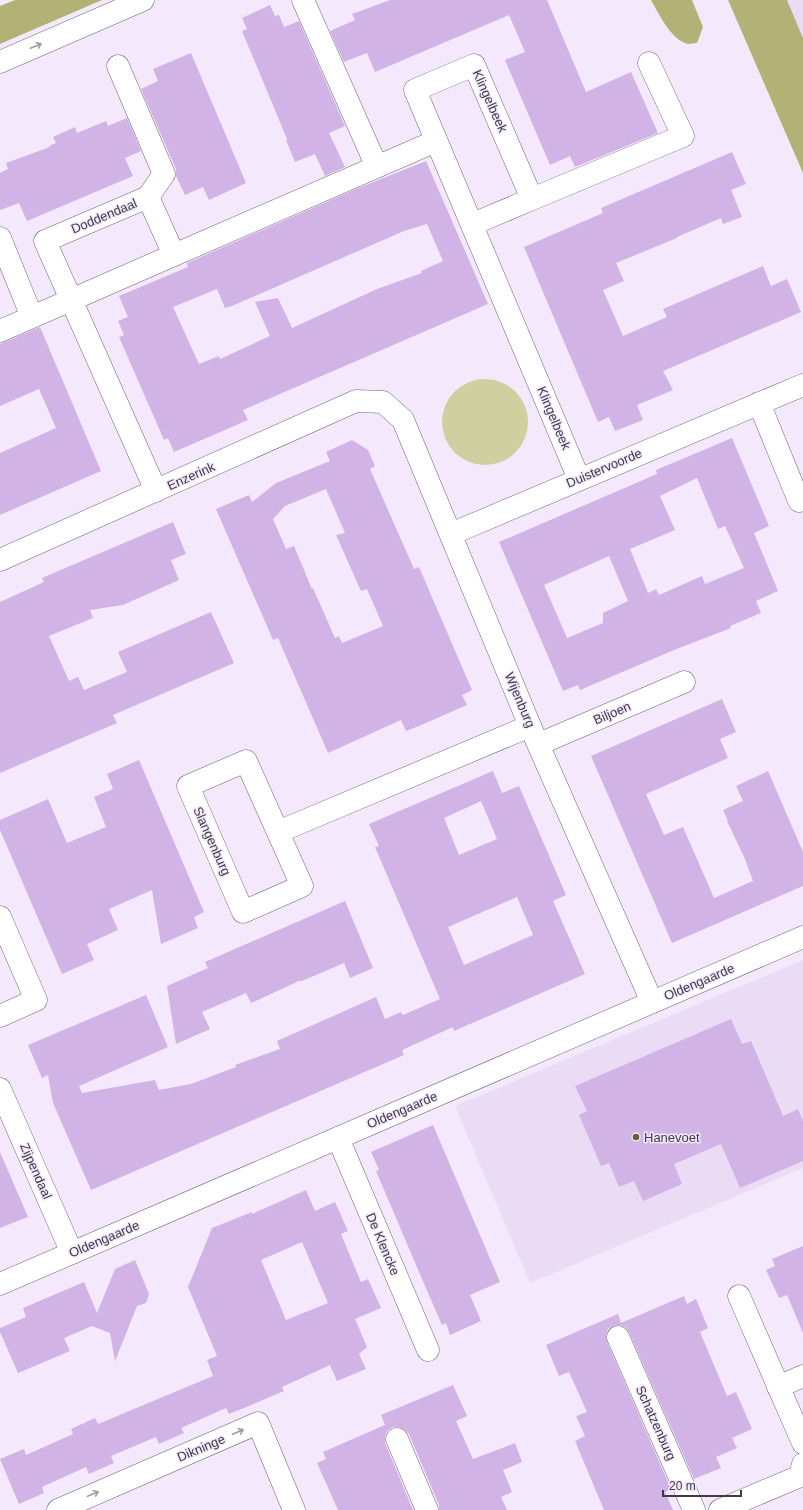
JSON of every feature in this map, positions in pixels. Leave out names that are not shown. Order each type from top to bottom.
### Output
[{"type":"street","points":[[0,62],[143,0]]},
{"type":"street","points":[[303,0],[377,167]]},
{"type":"street","points":[[472,224],[684,136],[649,62]]},
{"type":"street","name":"Klingelbeek","points":[[532,199],[474,65],[414,90],[579,479]]},
{"type":"street","points":[[118,66],[164,174],[148,197]]},
{"type":"street","points":[[0,331],[436,141]]},
{"type":"street","name":"Doddendaal","points":[[156,491],[45,241],[148,197],[174,255]]},
{"type":"street","points":[[0,238],[32,317]]},
{"type":"street","name":"Duistervoorde","points":[[450,534],[803,385]]},
{"type":"street","name":"Enzerink","points":[[0,560],[356,401],[383,402]]},
{"type":"street","name":"Wijenburg","points":[[383,402],[403,420],[535,735],[652,1002]]},
{"type":"street","points":[[759,403],[799,501],[803,500]]},
{"type":"street","name":"Biljoen","points":[[535,735],[684,682]]},
{"type":"street","points":[[278,832],[535,735]]},
{"type":"street","name":"Slangenburg","points":[[246,761],[278,832],[302,886],[243,912],[188,786],[246,761]]},
{"type":"street","points":[[0,917],[36,1000],[0,1016]]},
{"type":"street","name":"Oldengaarde","points":[[0,1284],[803,937]]},
{"type":"street","name":"Zijpendaal","points":[[0,1089],[72,1253]]},
{"type":"street","name":"De Klencke","points":[[338,1138],[428,1350]]},
{"type":"street","points":[[739,1296],[803,1443]]},
{"type":"street","name":"Schatzenburg","points":[[618,1337],[694,1510]]},
{"type":"street","points":[[778,1387],[803,1376]]},
{"type":"street","name":"Dikninge","points":[[58,1510],[258,1423],[294,1510]]},
{"type":"street","points":[[397,1439],[427,1510]]},
{"type":"street","points":[[720,1510],[800,1476],[803,1464]]},
{"type":"shaded area","points":[[787,0],[803,0],[803,38]]},
{"type":"shaded area","name":"Hanevoet","points":[[803,960],[803,1168],[530,1283],[455,1106]]},
{"type":"green space","points":[[15,0],[102,0],[0,44],[0,6]]},
{"type":"green space","points":[[651,0],[692,0],[703,27],[697,43],[688,44],[682,42],[676,37],[666,26]]},
{"type":"green space","points":[[728,0],[787,0],[803,38],[803,173]]},
{"type":"green space","points":[[477,379],[493,379],[502,382],[516,391],[525,405],[528,414],[528,430],[525,439],[516,453],[502,462],[493,465],[477,465],[461,458],[454,453],[449,446],[442,430],[442,414],[449,398],[454,391],[461,386]]},
{"type":"building","points":[[390,0],[547,0],[586,92],[631,72],[658,133],[575,167],[570,156],[550,165],[505,60],[525,52],[509,15],[375,72],[367,53],[344,62],[330,31],[355,20],[352,14]]},
{"type":"building","points":[[270,5],[275,16],[279,15],[284,27],[299,21],[345,126],[329,133],[345,167],[325,176],[315,154],[295,162],[286,140],[287,139],[242,31],[247,29],[242,18]]},
{"type":"building","points":[[191,53],[246,183],[209,200],[203,187],[185,195],[176,176],[176,169],[141,89],[158,81],[153,69]]},
{"type":"building","points":[[127,118],[141,151],[125,158],[133,176],[27,221],[19,203],[0,210],[0,173],[8,169],[6,163],[50,147],[49,146],[56,143],[53,137],[75,127],[77,133],[106,121],[108,126]]},
{"type":"building","points":[[732,152],[746,184],[731,190],[742,217],[723,224],[721,218],[616,263],[624,281],[603,290],[623,336],[667,317],[663,309],[763,266],[771,286],[787,279],[801,312],[663,371],[673,390],[637,405],[643,420],[615,431],[609,417],[598,422],[524,247],[603,213],[601,208]]},
{"type":"building","points":[[426,161],[488,304],[243,410],[248,420],[174,452],[168,438],[164,440],[119,337],[124,335],[118,321],[128,317],[119,296],[188,267],[187,263],[356,189]],"holes":[[[427,224],[443,261],[421,271],[422,273],[377,289],[292,328],[278,298],[255,302],[270,336],[220,359],[219,356],[199,364],[173,307],[217,289],[225,308],[232,306],[404,231]]]},
{"type":"building","points":[[40,327],[101,471],[0,515],[0,453],[56,428],[39,389],[0,406],[0,344]]},
{"type":"building","points":[[732,438],[769,526],[754,533],[778,591],[756,601],[761,613],[730,626],[731,628],[674,650],[580,690],[578,685],[563,691],[499,542],[657,474],[656,470]],"holes":[[[697,478],[718,529],[725,526],[744,568],[705,584],[702,576],[659,595],[656,589],[648,593],[630,549],[675,530],[660,496]],[[609,556],[628,601],[603,613],[603,623],[567,638],[544,585]]]},
{"type":"building","points":[[352,440],[368,450],[375,466],[370,469],[414,569],[419,567],[472,690],[462,695],[467,705],[419,726],[406,731],[401,720],[328,753],[278,638],[273,640],[216,509],[249,495],[252,502],[276,483],[330,461],[326,452]],"holes":[[[326,489],[345,533],[336,535],[361,591],[367,589],[383,626],[342,643],[339,636],[335,638],[294,546],[286,549],[273,519],[285,506]]]},
{"type":"building","points":[[173,522],[186,554],[171,560],[179,580],[123,605],[90,610],[93,618],[49,636],[69,681],[78,677],[84,690],[127,672],[118,652],[211,612],[234,663],[113,715],[117,723],[0,773],[0,602],[44,582],[42,578]]},
{"type":"building","points":[[722,699],[736,732],[720,739],[728,758],[646,794],[664,835],[683,827],[714,898],[753,881],[723,810],[743,801],[736,786],[768,771],[803,852],[803,886],[672,943],[591,756]]},
{"type":"building","points":[[139,760],[204,912],[194,917],[198,928],[161,944],[152,890],[109,909],[118,930],[87,944],[94,960],[62,974],[0,830],[0,820],[48,799],[67,843],[106,827],[94,797],[113,789],[107,774]]},
{"type":"building","points":[[493,771],[502,793],[519,786],[566,895],[553,901],[585,974],[454,1031],[453,1027],[402,1050],[404,1055],[91,1190],[53,1103],[48,1075],[42,1078],[28,1045],[146,995],[168,1047],[79,1086],[82,1093],[155,1080],[159,1090],[191,1084],[236,1067],[235,1065],[280,1049],[277,1041],[376,997],[385,1019],[401,1012],[403,1015],[440,999],[375,847],[379,846],[369,824]],"holes":[[[481,801],[497,839],[459,855],[444,818]],[[517,897],[533,935],[464,965],[448,927]]]},
{"type":"building","points":[[345,901],[373,968],[350,978],[344,963],[299,981],[251,1003],[246,993],[202,1012],[210,1029],[176,1044],[167,986],[208,968],[205,962]]},
{"type":"building","points":[[731,1019],[742,1044],[751,1041],[783,1116],[798,1109],[803,1121],[803,1161],[740,1188],[721,1144],[674,1164],[682,1184],[643,1201],[634,1181],[619,1187],[609,1163],[601,1166],[579,1115],[587,1111],[575,1086]]},
{"type":"building","points":[[433,1125],[500,1282],[470,1295],[481,1321],[450,1335],[446,1323],[442,1325],[422,1279],[376,1171],[379,1170],[371,1152]]},
{"type":"building","points":[[0,1152],[28,1217],[0,1228]]},
{"type":"building","points":[[306,1190],[315,1211],[335,1202],[348,1231],[341,1234],[361,1282],[368,1279],[381,1308],[355,1319],[367,1347],[359,1354],[366,1369],[337,1381],[330,1365],[282,1387],[284,1391],[249,1406],[229,1414],[226,1408],[181,1428],[184,1433],[159,1444],[156,1437],[111,1456],[114,1463],[89,1474],[86,1467],[42,1487],[44,1493],[19,1504],[0,1459],[24,1449],[26,1455],[73,1434],[71,1429],[95,1418],[98,1424],[213,1376],[207,1360],[217,1356],[188,1287],[212,1228],[252,1212],[252,1214]],"holes":[[[302,1242],[328,1303],[286,1320],[261,1260]]]},
{"type":"building","points":[[803,1246],[803,1333],[787,1295],[779,1298],[766,1270],[775,1266],[772,1259]]},
{"type":"building","points":[[135,1260],[149,1294],[146,1303],[137,1306],[115,1361],[110,1333],[92,1326],[64,1338],[70,1351],[18,1373],[0,1332],[0,1328],[26,1317],[23,1308],[84,1282],[97,1313],[115,1269]]},
{"type":"building","points":[[684,1296],[687,1304],[696,1299],[708,1328],[700,1332],[727,1396],[736,1392],[752,1429],[732,1438],[737,1448],[716,1457],[721,1468],[694,1479],[629,1332],[626,1327],[620,1325],[613,1326],[608,1329],[606,1335],[607,1342],[671,1489],[665,1492],[673,1510],[604,1510],[575,1441],[585,1436],[576,1416],[587,1412],[569,1372],[559,1376],[546,1345],[618,1314],[621,1323]]},
{"type":"building","points":[[453,1385],[467,1416],[456,1421],[473,1459],[515,1443],[522,1462],[503,1470],[512,1492],[501,1497],[507,1510],[439,1510],[439,1505],[409,1434],[404,1429],[393,1427],[387,1431],[385,1443],[413,1510],[338,1510],[317,1463],[326,1459],[323,1452],[385,1425],[381,1415]]},
{"type":"place","name":"Hanevoet","points":[[636,1137]]}]
